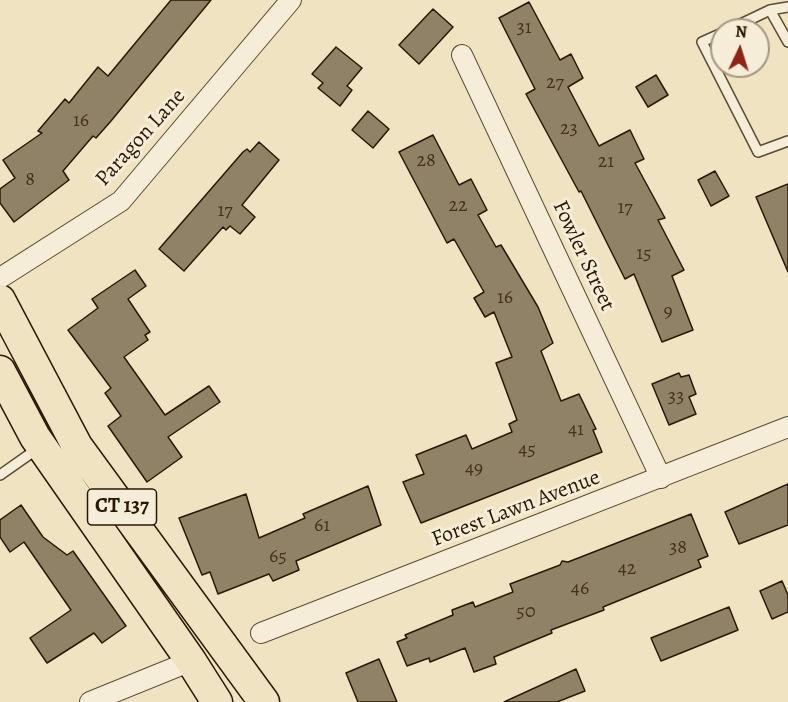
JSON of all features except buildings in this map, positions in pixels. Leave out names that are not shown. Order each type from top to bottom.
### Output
[{"type":"main road","name":"CT 137","points":[[0,300],[77,446],[264,702]]},
{"type":"main road","name":"CT 137","points":[[0,371],[41,446],[191,661],[217,702]]},
{"type":"street","name":"Paragon Lane","points":[[0,278],[121,201],[291,0]]},
{"type":"street","name":"Fowler Street","points":[[462,55],[661,478]]},
{"type":"street","name":"Forest Lawn Avenue","points":[[261,633],[788,427]]},
{"type":"street","points":[[90,702],[191,661]]},
{"type":"lane","points":[[753,18],[770,10],[788,7]]},
{"type":"lane","points":[[770,10],[788,42]]},
{"type":"lane","points":[[710,38],[702,42],[710,58]]},
{"type":"lane","points":[[720,78],[758,152],[788,141]]},
{"type":"lane","points":[[0,475],[41,446]]}]
